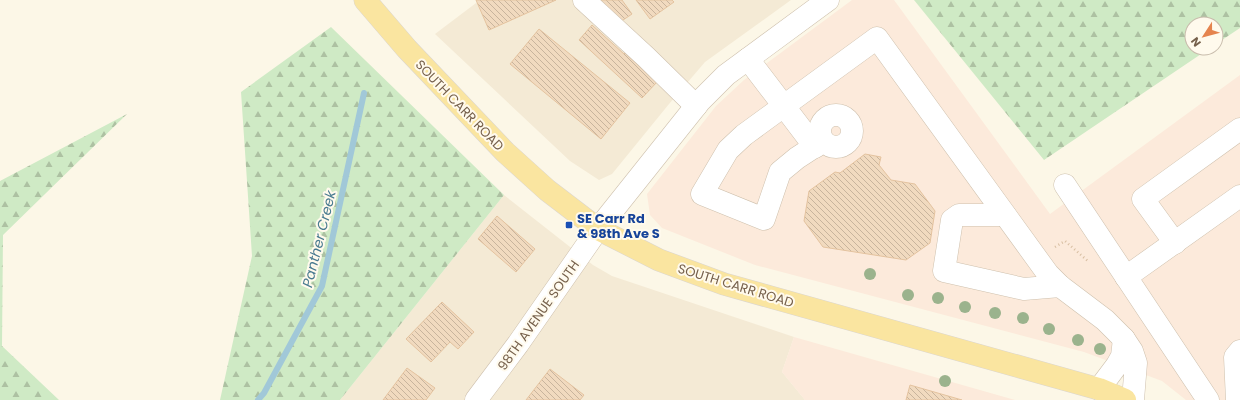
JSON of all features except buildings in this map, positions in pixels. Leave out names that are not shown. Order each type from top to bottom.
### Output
[{"type":"main road","name":"SOUTH CARR ROAD","points":[[365,0],[406,49],[505,152],[547,190],[598,229],[659,260],[724,284],[1099,389],[1125,400]]},
{"type":"street","points":[[584,0],[646,57],[696,106]]},
{"type":"street","name":"98TH AVENUE SOUTH","points":[[476,400],[518,344],[598,229],[696,106],[726,75],[828,0]]},
{"type":"street","points":[[748,59],[784,106],[819,144],[797,158],[780,172],[764,219],[702,194],[728,150],[744,135],[784,106],[877,38],[1048,274],[1060,286],[1105,320],[1124,339],[1132,351],[1136,363],[1133,400]]},
{"type":"street","points":[[1175,243],[1143,199],[1240,129]]},
{"type":"street","points":[[1065,185],[1208,400]]},
{"type":"street","points":[[1121,269],[1175,243],[1240,196]]},
{"type":"street","points":[[1006,215],[959,215],[952,220],[944,271],[1024,289],[1060,286]]},
{"type":"street","points":[[1099,389],[1122,356],[1124,339]]},
{"type":"street","points":[[1237,400],[1235,357],[1240,351]]},
{"type":"path","points":[[1037,259],[1065,241],[1100,271],[1121,269]]},
{"type":"shaded area","points":[[480,0],[791,0],[705,62],[612,174],[599,180],[570,161],[435,34]]},
{"type":"shaded area","points":[[852,0],[894,0],[1050,214],[1240,75],[1240,400],[1186,400],[1162,381],[1084,352],[755,265],[662,228],[650,215],[647,194],[716,106],[744,80]]},
{"type":"shaded area","points":[[504,195],[593,265],[612,276],[794,337],[782,372],[805,400],[340,400]]},
{"type":"shaded area","points":[[794,337],[1015,400],[805,400],[782,372]]},
{"type":"green space","points":[[914,0],[1240,0],[1240,28],[1224,39],[1224,16],[1184,16],[1184,56],[1198,56],[1044,160]]},
{"type":"green space","points":[[331,27],[504,195],[340,400],[220,400],[252,256],[241,92]]},
{"type":"green space","points":[[127,114],[3,235],[2,346],[59,400],[0,400],[0,181]]},
{"type":"waterway","name":"Panther Creek","points":[[258,400],[264,393],[322,286],[364,93]]},
{"type":"place","name":"SE Carr Rd & 98th Ave S","points":[[569,225]]}]
